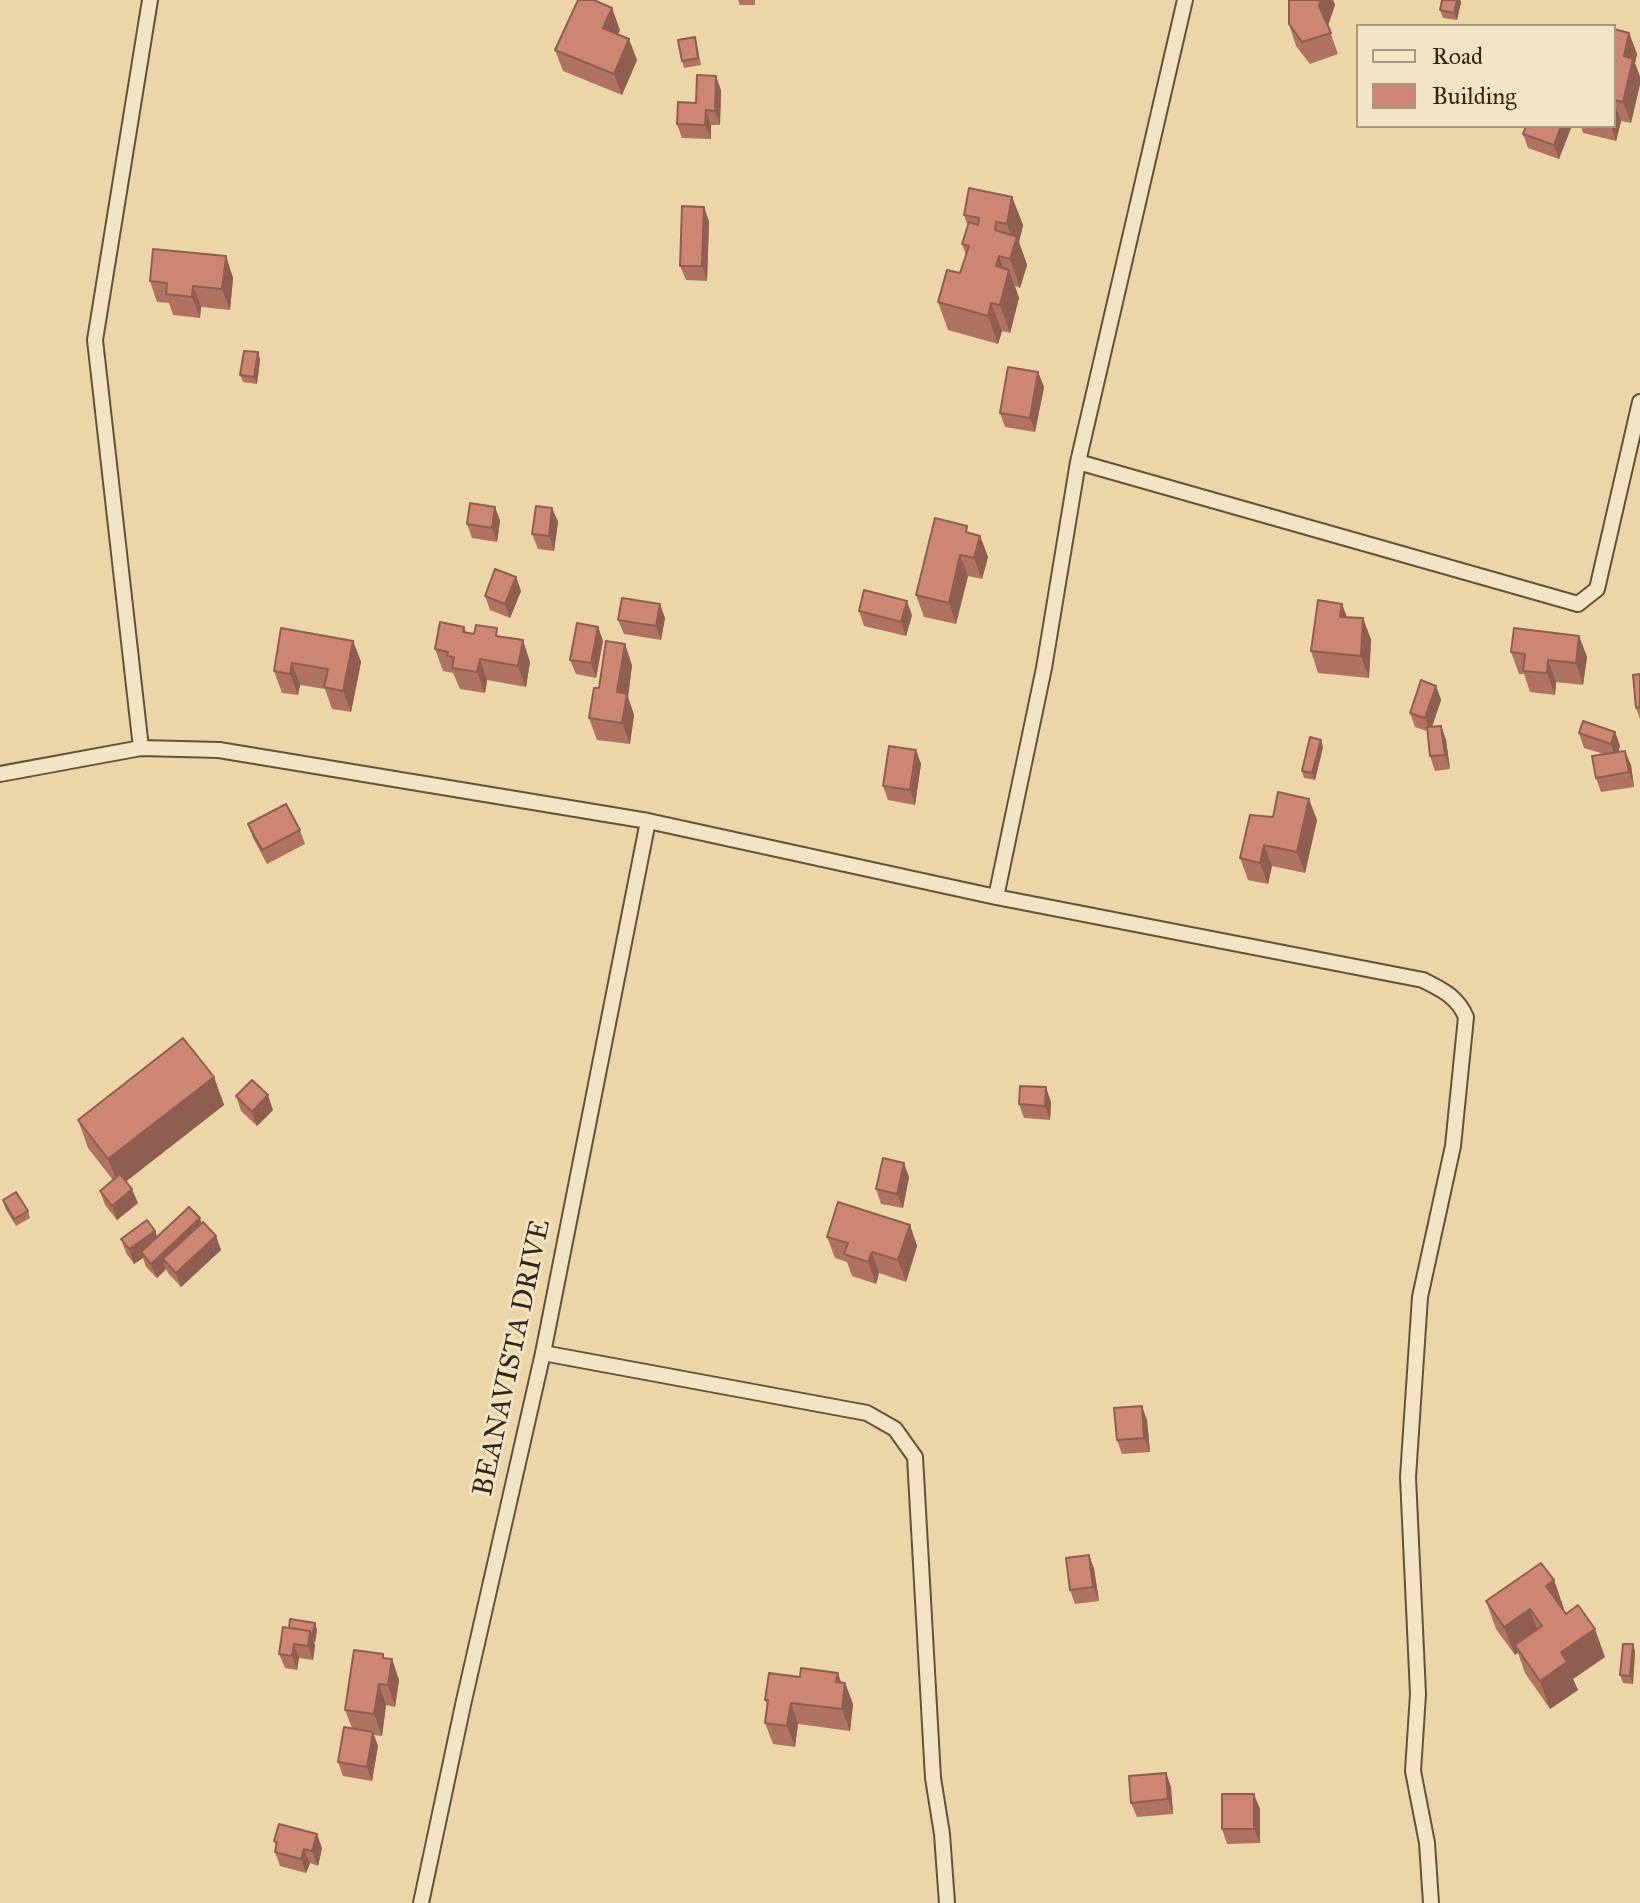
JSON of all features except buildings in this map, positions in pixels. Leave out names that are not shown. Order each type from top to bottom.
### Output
[{"type":"street","points":[[141,748],[95,340],[150,0]]},
{"type":"street","points":[[996,897],[1044,668],[1078,462],[1185,0]]},
{"type":"street","points":[[1078,462],[1578,604],[1597,589],[1640,402]]},
{"type":"street","points":[[0,774],[141,748],[219,750],[648,821],[996,897],[1423,980],[1456,999],[1466,1017],[1453,1146],[1420,1297],[1408,1477],[1418,1694],[1413,1771],[1427,1843],[1431,1903]]},
{"type":"street","name":"BEANAVISTA DRIVE","points":[[421,1903],[543,1353],[648,821]]},
{"type":"street","points":[[543,1353],[867,1413],[895,1429],[915,1457],[933,1778],[942,1834],[947,1903]]}]
